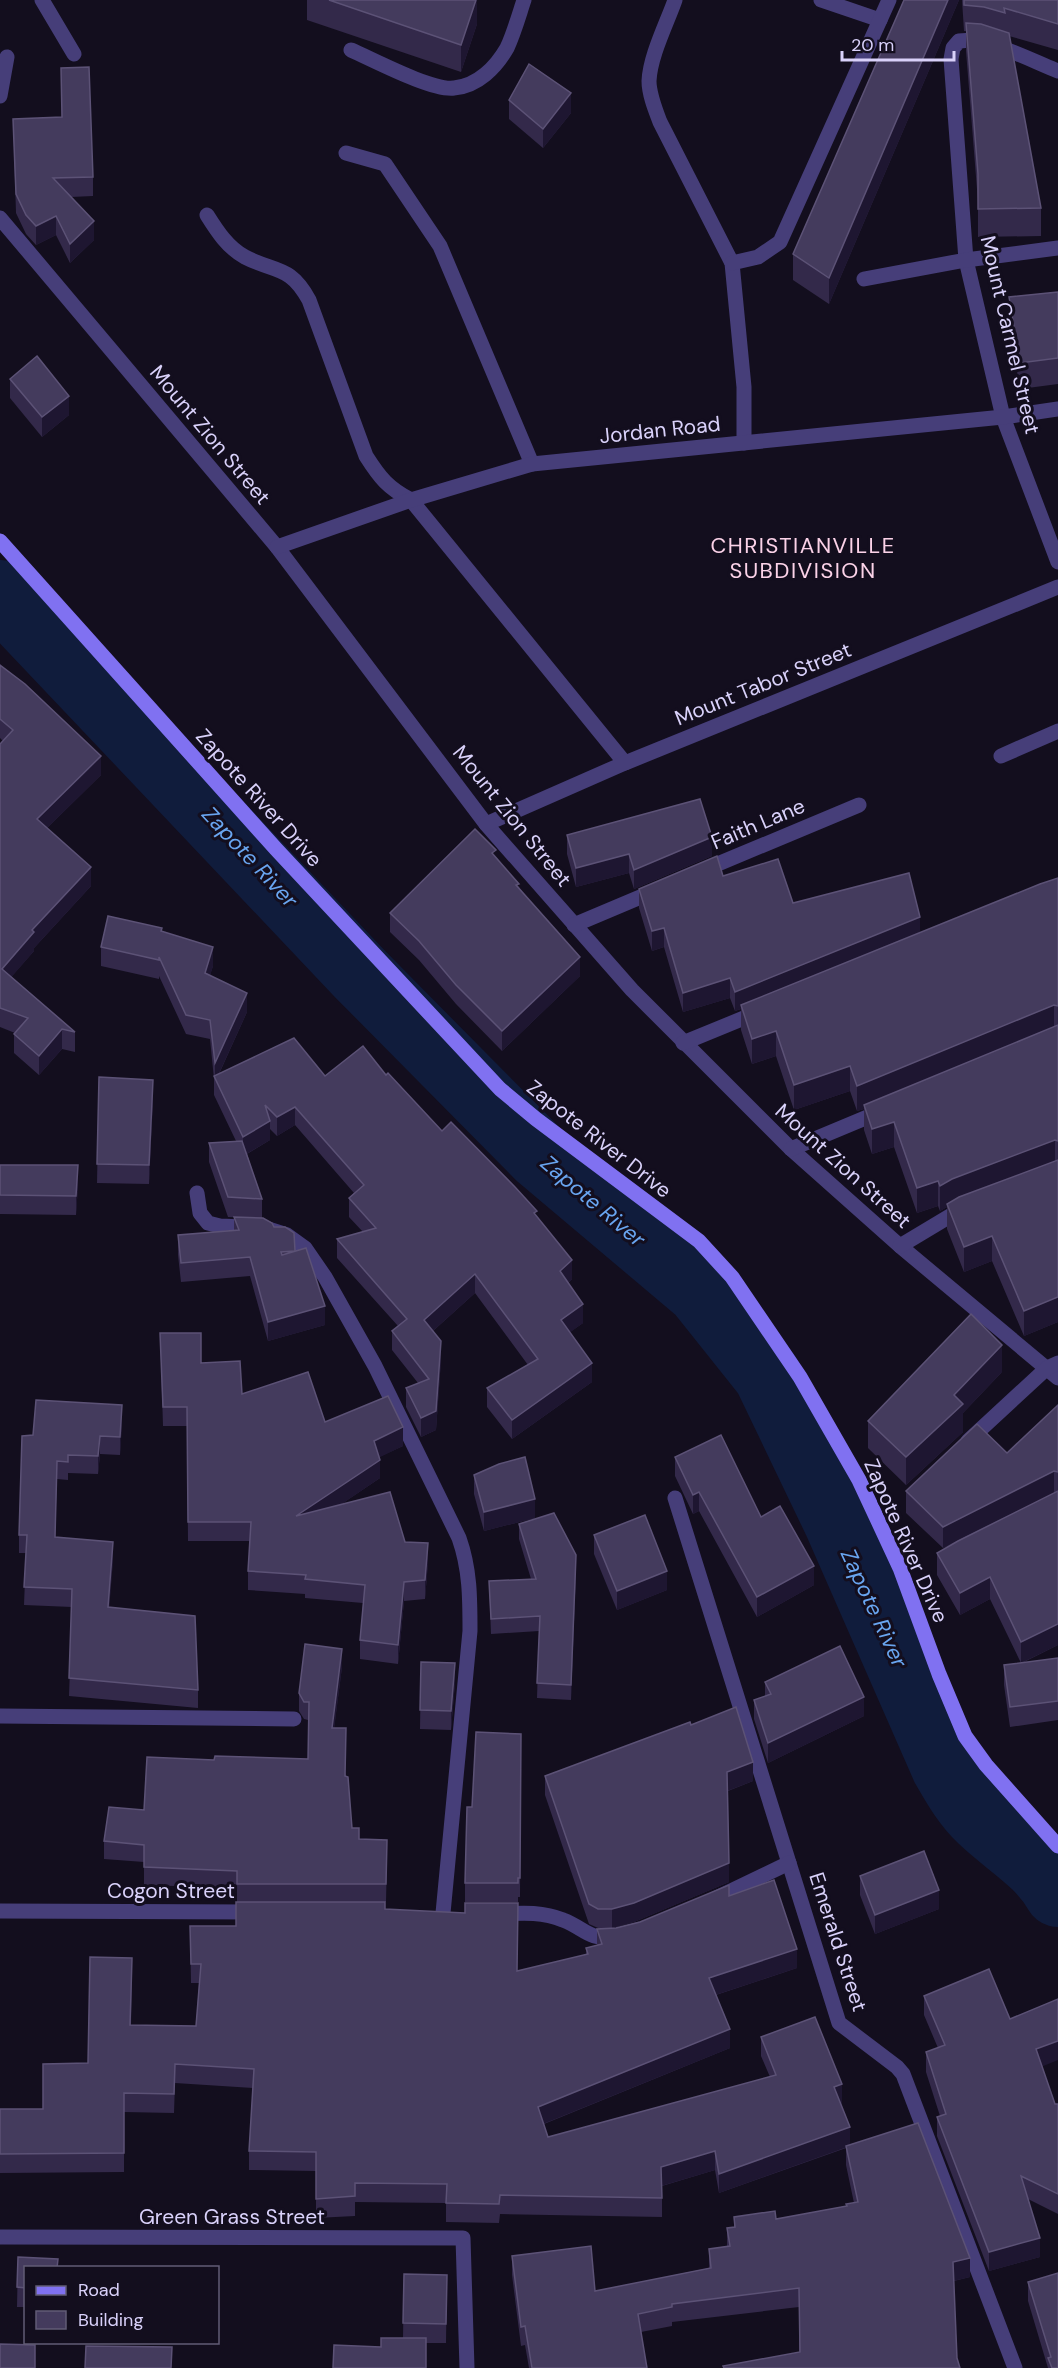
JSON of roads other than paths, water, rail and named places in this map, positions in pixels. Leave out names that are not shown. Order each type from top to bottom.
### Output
[{"type":"street","points":[[42,0],[74,54]]},
{"type":"street","points":[[351,50],[431,85],[453,89],[475,82],[494,67],[507,46],[524,0]]},
{"type":"street","points":[[675,0],[653,61],[650,81],[653,104],[732,262],[744,387],[744,443]]},
{"type":"street","points":[[821,0],[880,20]]},
{"type":"street","points":[[732,262],[758,257],[780,242],[889,0]]},
{"type":"street","name":"Mount Carmel Street","points":[[1058,71],[985,42],[970,39],[959,41],[952,48],[966,260],[1003,417],[1058,562]]},
{"type":"street","points":[[0,96],[7,57]]},
{"type":"street","points":[[346,153],[385,164],[440,246],[532,464]]},
{"type":"street","points":[[207,215],[231,246],[244,256],[293,277],[301,285],[309,300],[366,456],[379,477],[392,490],[411,500],[625,763]]},
{"type":"street","name":"Mount Zion Street","points":[[0,218],[277,547],[486,824],[632,990],[790,1149],[900,1246],[1054,1370]]},
{"type":"street","points":[[864,279],[966,260],[1058,248]]},
{"type":"street","name":"Jordan Road","points":[[277,547],[411,500],[532,464],[1003,417],[1058,409]]},
{"type":"street","name":"Zapote River Drive","points":[[0,541],[276,849],[500,1089],[536,1119],[699,1241],[732,1277],[800,1377],[859,1480],[900,1568],[939,1674],[965,1736],[986,1765],[1058,1846]]},
{"type":"street","name":"Mount Tabor Street","points":[[486,824],[625,763],[1058,587]]},
{"type":"street","points":[[1001,756],[1058,731]]},
{"type":"street","name":"Faith Lane","points":[[574,924],[859,805]]},
{"type":"street","points":[[683,1043],[771,1007]]},
{"type":"street","points":[[790,1149],[897,1105]]},
{"type":"street","points":[[197,1193],[200,1213],[208,1223],[220,1226],[265,1228],[287,1236],[305,1248],[326,1277],[375,1366],[459,1538],[468,1563],[471,1589],[470,1631],[443,1913]]},
{"type":"street","points":[[900,1246],[955,1212],[975,1205]]},
{"type":"street","points":[[959,1449],[1054,1370]]},
{"type":"street","name":"Emerald Street","points":[[675,1498],[839,2023],[903,2074],[1015,2368]]},
{"type":"street","points":[[0,1716],[294,1719]]},
{"type":"street","points":[[695,1908],[789,1863]]},
{"type":"street","name":"Cogon Street","points":[[0,1911],[276,1912]]},
{"type":"street","points":[[485,1914],[524,1912],[547,1915],[566,1920],[582,1932],[598,1938],[615,1938],[624,1935]]},
{"type":"street","name":"Green Grass Street","points":[[0,2237],[463,2238],[467,2368]]},
{"type":"waterway","name":"Zapote River","points":[[0,594],[360,974],[540,1156],[700,1291],[767,1375],[838,1523],[953,1781],[976,1813],[1033,1862],[1058,1893]]},
{"type":"district","name":"CHRISTIANVILLE SUBDIVISION","points":[[803,558]]}]
